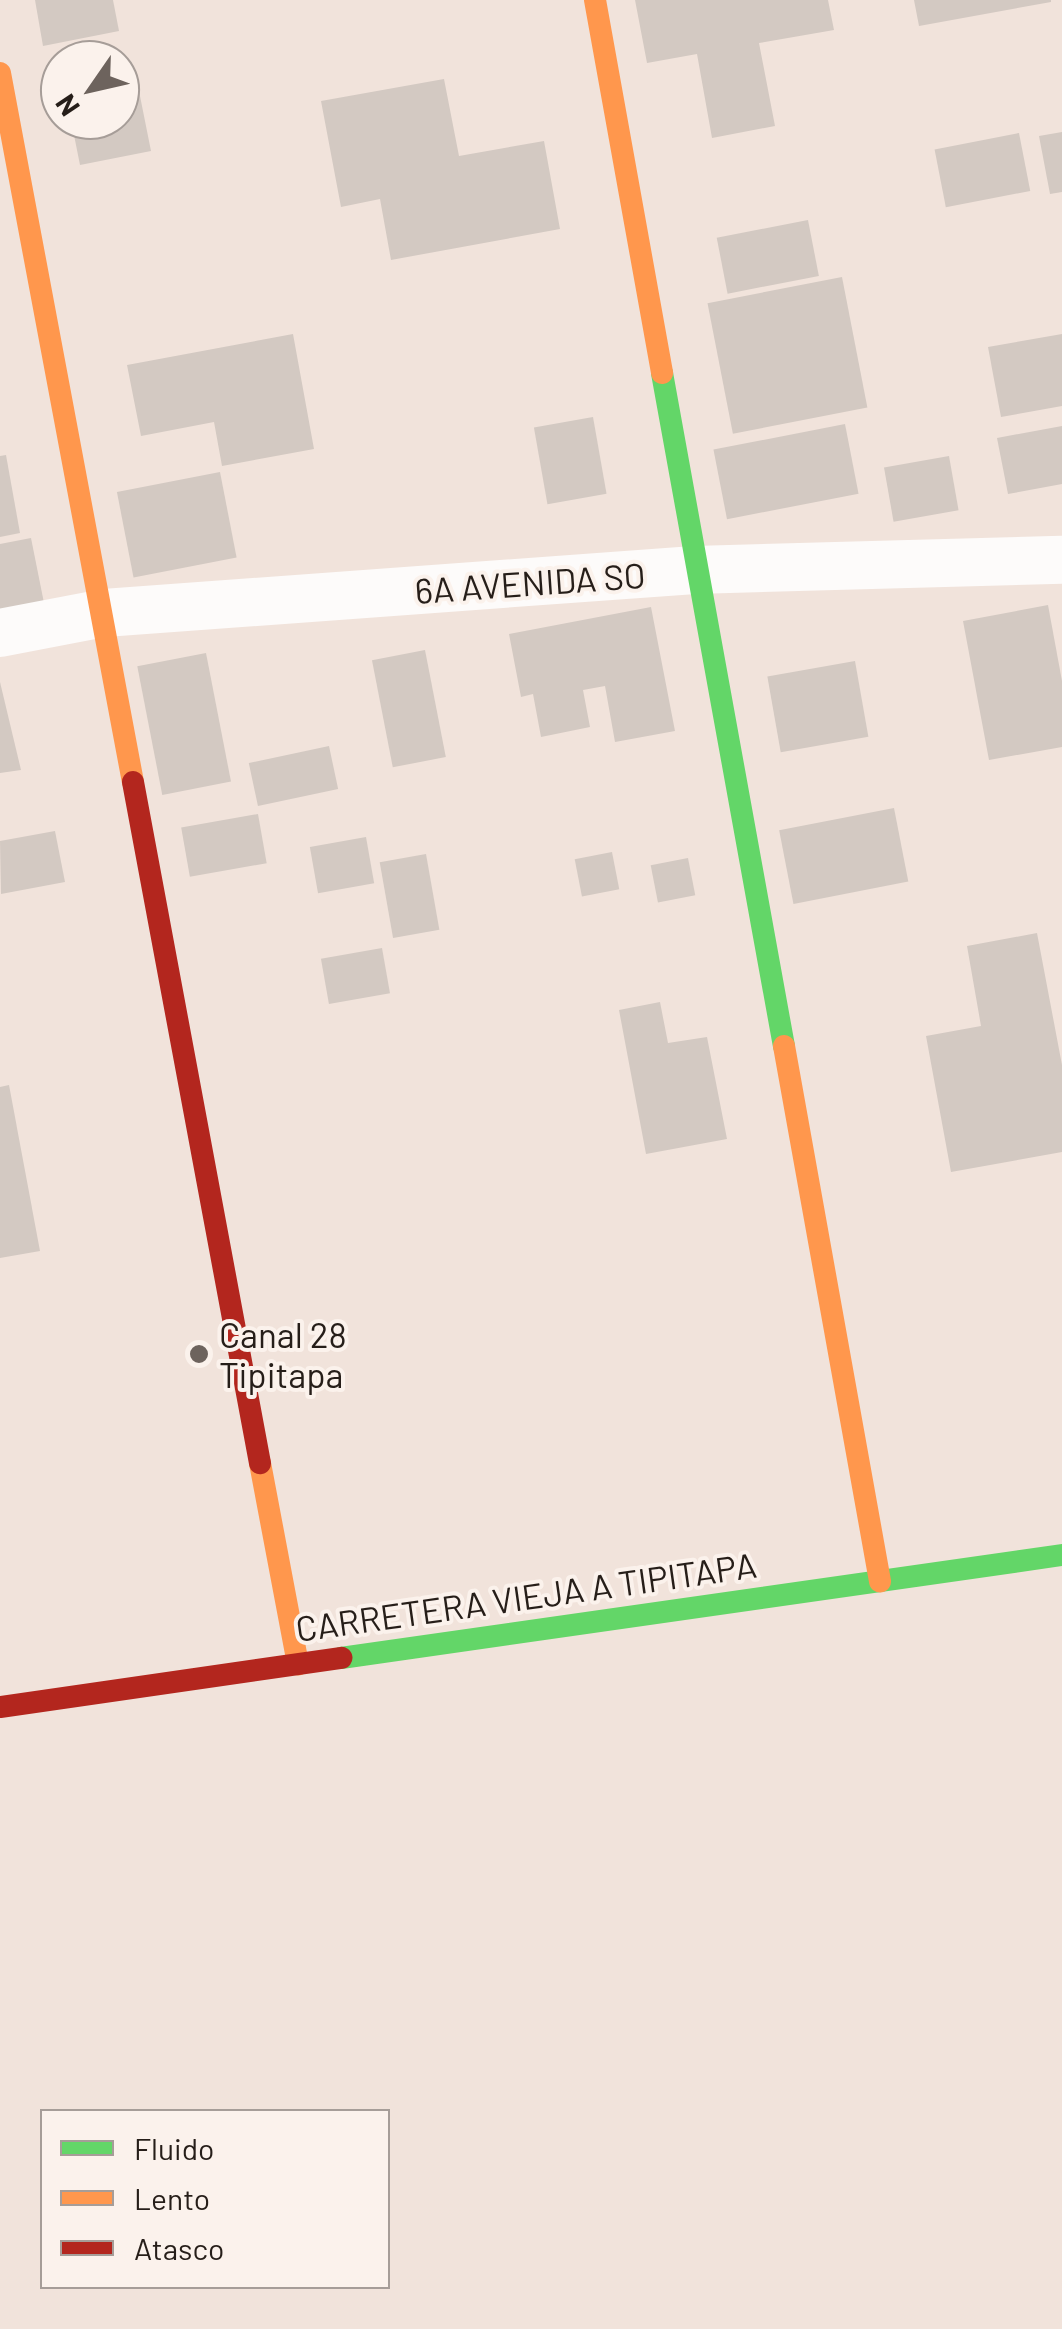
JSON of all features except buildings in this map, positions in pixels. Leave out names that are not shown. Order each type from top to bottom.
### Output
[{"type":"street","points":[[594,0],[694,570],[880,1581]]},
{"type":"street","points":[[0,74],[298,1664]]},
{"type":"street","name":"6A AVENIDA SO","points":[[0,632],[104,613],[694,570],[1062,560]]},
{"type":"street","name":"CARRETERA VIEJA A TIPITAPA","points":[[0,1707],[1062,1554]]},
{"type":"traffic: fast","points":[[662,373],[784,1046]]},
{"type":"traffic: fast","points":[[341,1658],[1062,1555]]},
{"type":"traffic: slow","points":[[595,0],[662,373]]},
{"type":"traffic: slow","points":[[0,73],[133,782]]},
{"type":"traffic: slow","points":[[784,1046],[880,1581]]},
{"type":"traffic: slow","points":[[260,1463],[298,1664]]},
{"type":"traffic: jam","points":[[133,782],[260,1463]]},
{"type":"traffic: jam","points":[[0,1707],[341,1658]]},
{"type":"place","name":"Canal 28 Tipitapa","points":[[199,1354]]}]
